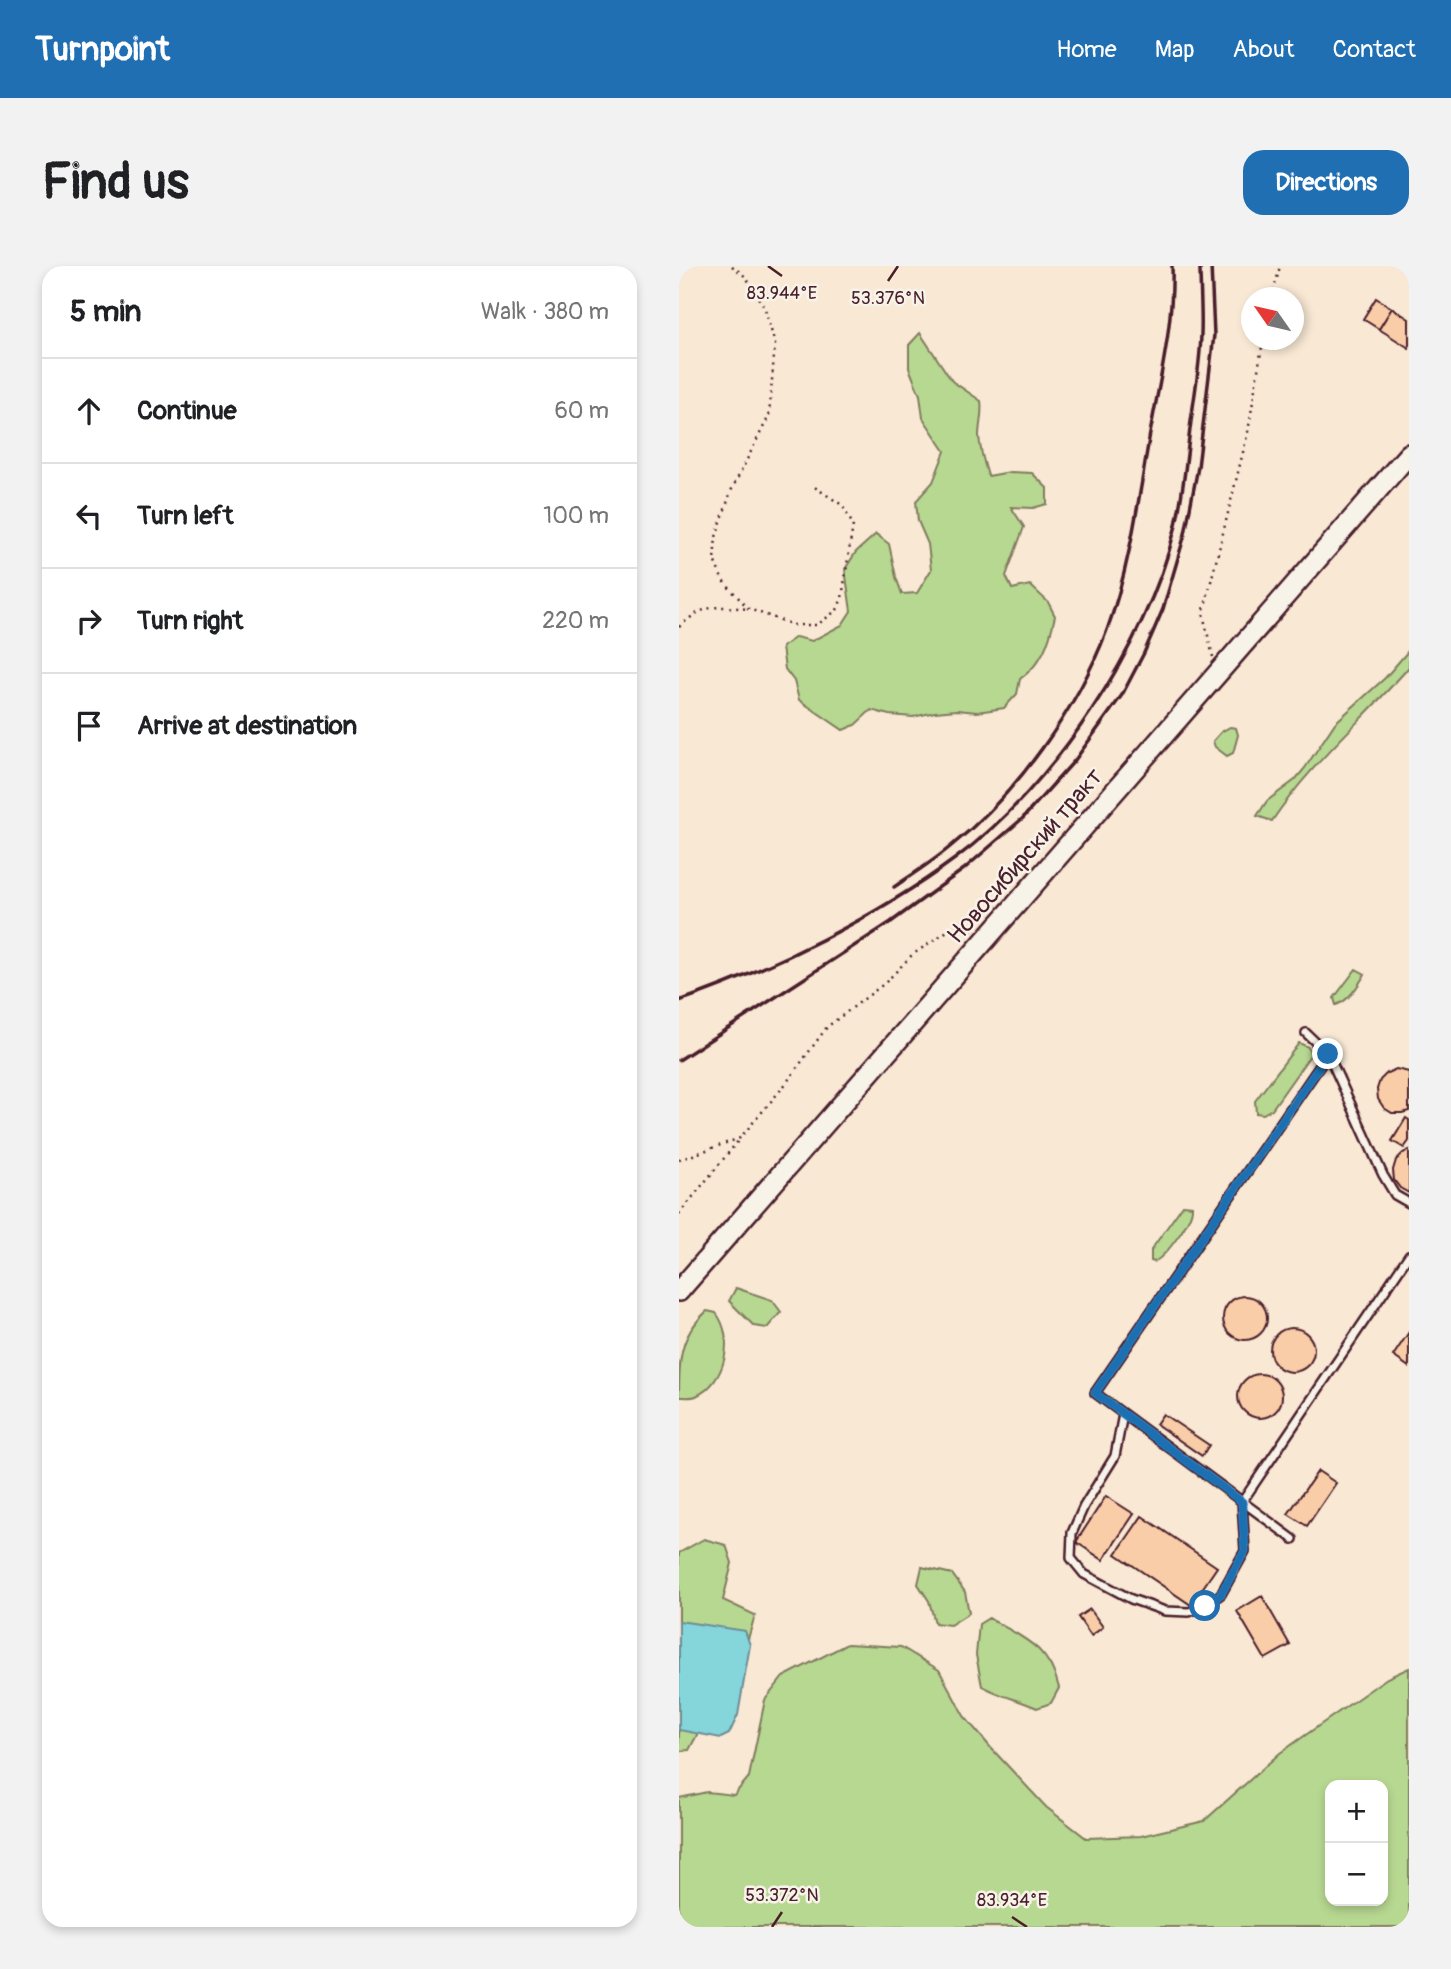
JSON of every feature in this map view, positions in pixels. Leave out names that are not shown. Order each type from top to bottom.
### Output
[{"type":"main road","name":"Новосибирский тракт","points":[[679,1291],[1409,454]]},
{"type":"main road","points":[[679,1282],[713,1252]]},
{"type":"lane","points":[[1306,1033],[1328,1054],[1383,1175],[1395,1195],[1409,1203]]},
{"type":"lane","points":[[1293,1539],[1095,1393],[1328,1054]]},
{"type":"lane","points":[[1122,1413],[1115,1456],[1084,1506],[1072,1534],[1071,1558],[1084,1574],[1131,1599],[1165,1611],[1189,1612],[1205,1606],[1221,1594],[1245,1551],[1242,1502],[1409,1255]]},
{"type":"path","points":[[732,266],[746,277],[765,309],[775,344],[769,416],[731,491],[716,537],[715,560],[723,581],[749,609]]},
{"type":"path","points":[[1274,287],[1279,266]]},
{"type":"path","points":[[1217,674],[1203,614],[1248,432],[1261,350]]},
{"type":"path","points":[[679,627],[702,610],[713,606],[749,609],[794,625],[817,625],[837,610],[842,598],[853,525],[842,505],[813,486]]},
{"type":"path","points":[[679,1214],[784,1086],[827,1027],[885,983],[912,955],[962,921],[984,939]]},
{"type":"path","points":[[679,1160],[740,1138]]},
{"type":"green space","points":[[920,333],[952,381],[981,401],[979,436],[988,476],[1010,472],[1032,473],[1047,488],[1047,504],[1033,508],[1011,507],[1024,527],[1006,576],[1012,589],[1030,585],[1048,602],[1055,616],[1040,659],[1020,679],[1017,694],[1004,708],[977,712],[935,712],[913,717],[871,710],[855,725],[843,730],[799,700],[794,681],[785,669],[782,647],[796,637],[812,641],[842,625],[851,611],[845,569],[856,552],[876,534],[889,544],[902,594],[917,593],[931,570],[928,544],[918,521],[916,501],[933,482],[945,451],[923,418],[920,395],[909,368],[909,345]]},
{"type":"green space","points":[[1409,650],[1409,667],[1321,760],[1272,821],[1257,816],[1267,801],[1295,780],[1335,723],[1385,678]]},
{"type":"green space","points":[[1230,727],[1236,728],[1238,735],[1233,753],[1227,756],[1215,747],[1213,741]]},
{"type":"green space","points":[[1356,969],[1365,974],[1349,997],[1336,1005],[1334,998]]},
{"type":"green space","points":[[1299,1043],[1308,1047],[1311,1054],[1272,1109],[1263,1114],[1256,1113],[1255,1101]]},
{"type":"green space","points":[[1183,1205],[1192,1206],[1184,1228],[1165,1253],[1154,1262],[1151,1261],[1151,1250]]},
{"type":"green space","points":[[736,1288],[772,1300],[781,1312],[767,1328],[754,1326],[729,1301]]},
{"type":"green space","points":[[707,1311],[716,1313],[725,1334],[726,1346],[721,1370],[706,1390],[694,1397],[679,1397],[680,1361],[686,1340]]},
{"type":"green space","points":[[704,1539],[726,1545],[732,1563],[723,1600],[755,1615],[748,1639],[689,1750],[679,1751],[679,1553]]},
{"type":"green space","points":[[922,1567],[952,1574],[965,1592],[969,1613],[950,1625],[935,1623],[929,1601],[918,1584]]},
{"type":"green space","points":[[989,1618],[1033,1645],[1049,1662],[1059,1688],[1051,1703],[1037,1708],[982,1686],[976,1655],[979,1624]]},
{"type":"green space","points":[[847,1644],[901,1647],[939,1670],[964,1716],[1046,1807],[1086,1838],[1141,1836],[1204,1821],[1280,1753],[1387,1678],[1409,1668],[1409,1927],[679,1927],[679,1798],[707,1792],[734,1795],[749,1777],[765,1700],[783,1677]]},
{"type":"water","points":[[679,1621],[745,1631],[750,1645],[738,1715],[729,1734],[721,1738],[679,1730]]},
{"type":"building","points":[[1376,298],[1392,308],[1379,329],[1363,319]]},
{"type":"building","points":[[1392,308],[1409,319],[1409,348],[1379,329]]},
{"type":"building","points":[[1396,1069],[1409,1072],[1409,1111],[1402,1113],[1392,1113],[1384,1108],[1378,1099],[1380,1080]]},
{"type":"building","points":[[1406,1118],[1409,1120],[1409,1141],[1404,1148],[1392,1141]]},
{"type":"building","points":[[1409,1150],[1409,1193],[1400,1188],[1394,1180],[1393,1170],[1396,1160]]},
{"type":"building","points":[[1245,1296],[1261,1302],[1267,1318],[1261,1334],[1245,1340],[1229,1334],[1223,1318],[1229,1302]]},
{"type":"building","points":[[1292,1328],[1308,1334],[1314,1350],[1308,1366],[1292,1372],[1276,1366],[1270,1350],[1276,1334]]},
{"type":"building","points":[[1409,1332],[1409,1367],[1393,1356]]},
{"type":"building","points":[[1260,1374],[1276,1380],[1282,1396],[1276,1412],[1260,1418],[1244,1412],[1238,1396],[1244,1380]]},
{"type":"building","points":[[1163,1414],[1209,1445],[1202,1456],[1156,1424]]},
{"type":"building","points":[[1318,1471],[1336,1483],[1307,1526],[1288,1514]]},
{"type":"building","points":[[1106,1496],[1134,1514],[1103,1560],[1076,1542]]},
{"type":"building","points":[[1142,1516],[1217,1567],[1191,1605],[1116,1554]]},
{"type":"building","points":[[1262,1596],[1290,1645],[1265,1659],[1237,1611]]},
{"type":"building","points":[[1090,1609],[1103,1627],[1091,1636],[1078,1617]]},
{"type":"railway","points":[[894,887],[950,847],[974,826],[1021,776],[1062,720],[1094,660],[1115,607],[1132,536],[1168,331],[1172,266]]},
{"type":"railway","points":[[679,1001],[750,974],[822,940],[925,880],[992,828],[1027,793],[1091,711],[1119,666],[1142,620],[1161,574],[1175,529],[1199,358],[1200,266]]},
{"type":"railway","points":[[679,1060],[891,922],[964,869],[1023,818],[1075,760],[1122,695],[1163,609],[1185,534],[1198,467],[1214,335],[1211,266]]},
{"type":"route","points":[[1205,1606],[1221,1594],[1245,1551],[1242,1502],[1095,1393],[1328,1054]]}]
